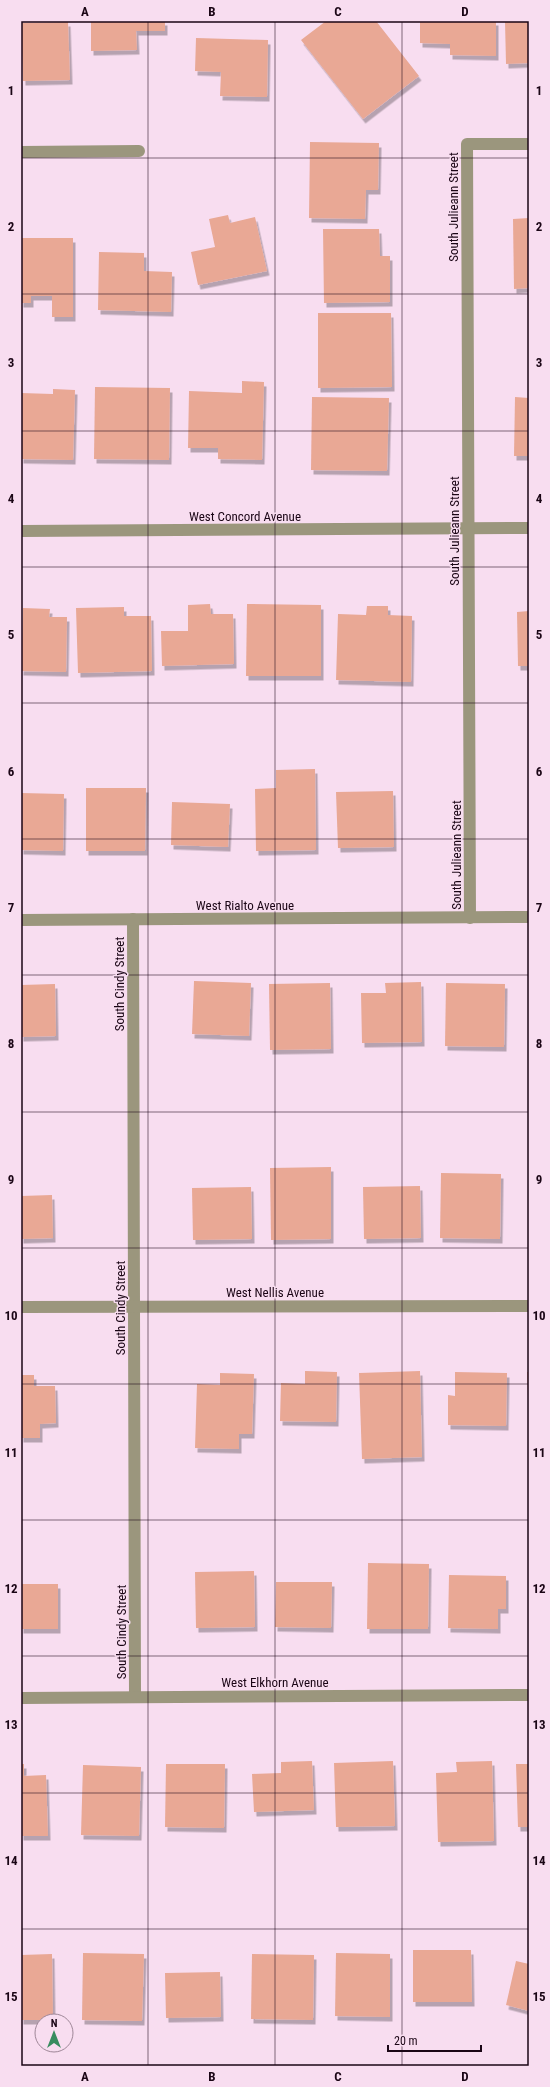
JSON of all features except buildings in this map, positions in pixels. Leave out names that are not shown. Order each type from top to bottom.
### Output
[{"type":"street","name":"South Julieann Street","points":[[470,918],[466,144],[529,144]]},
{"type":"street","points":[[21,152],[139,151]]},
{"type":"street","name":"West Concord Avenue","points":[[21,531],[529,528]]},
{"type":"street","name":"West Rialto Avenue","points":[[21,920],[529,917]]},
{"type":"street","name":"South Cindy Street","points":[[133,919],[135,1697]]},
{"type":"street","name":"West Nellis Avenue","points":[[21,1307],[529,1306]]},
{"type":"street","name":"West Elkhorn Avenue","points":[[21,1698],[529,1695]]}]
